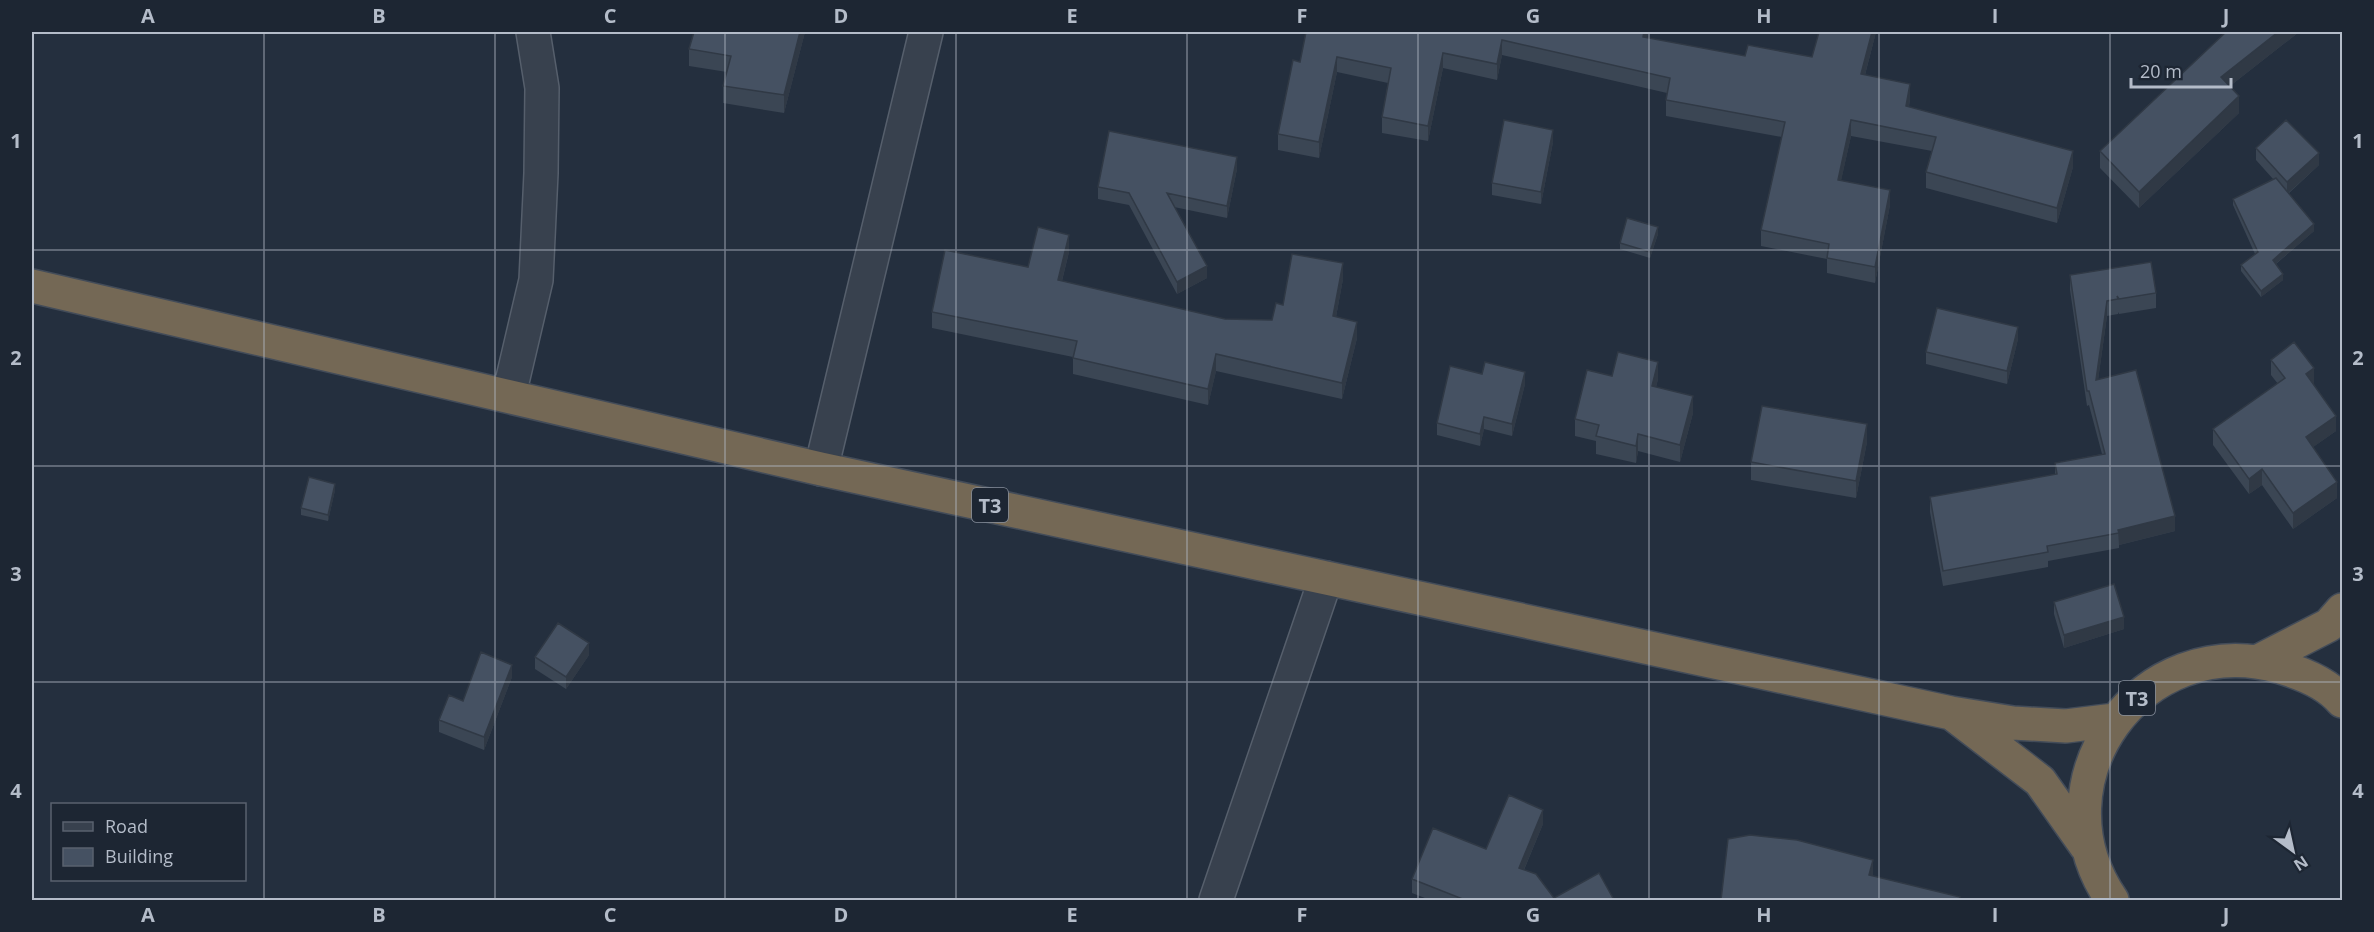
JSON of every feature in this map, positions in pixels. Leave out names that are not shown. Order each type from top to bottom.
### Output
[{"type":"highway","name":"T3","points":[[32,286],[821,469],[1951,712],[2013,723],[2066,726],[2115,720]]},
{"type":"highway","name":"T3","points":[[2259,661],[2328,625],[2343,610]]},
{"type":"highway","name":"T3","points":[[2086,846],[2084,802],[2094,759],[2115,720],[2144,692],[2179,671],[2218,661],[2259,661],[2302,673],[2343,701]]},
{"type":"highway","name":"T3","points":[[1951,712],[2040,781],[2086,846],[2103,894]]},
{"type":"street","points":[[509,395],[536,280],[542,88],[533,32]]},
{"type":"street","points":[[821,469],[926,32]]},
{"type":"street","points":[[1216,900],[1326,578]]},
{"type":"building","points":[[694,32],[800,32],[784,95],[723,86],[731,56],[689,49]]},
{"type":"building","points":[[1306,32],[1644,32],[1643,37],[1745,56],[1748,45],[1812,57],[1819,32],[1872,32],[1861,74],[1910,84],[1906,106],[2073,151],[2057,208],[1926,172],[1936,137],[1851,120],[1838,180],[1890,190],[1875,267],[1827,258],[1829,244],[1761,230],[1785,122],[1666,100],[1670,78],[1502,40],[1497,64],[1443,53],[1428,126],[1382,117],[1391,68],[1337,57],[1319,142],[1278,134],[1293,60],[1300,62]]},
{"type":"building","points":[[2226,32],[2278,32],[2221,77],[2239,96],[2139,192],[2100,151]]},
{"type":"building","points":[[1504,120],[1553,130],[1541,192],[1492,183]]},
{"type":"building","points":[[2286,120],[2319,153],[2287,182],[2256,148]]},
{"type":"building","points":[[1109,131],[1237,157],[1227,206],[1167,193],[1207,266],[1177,282],[1129,193],[1098,187]]},
{"type":"building","points":[[2276,178],[2314,224],[2273,260],[2283,274],[2261,291],[2241,265],[2258,252],[2233,199]]},
{"type":"building","points":[[1627,218],[1658,227],[1650,252],[1620,243]]},
{"type":"building","points":[[1038,227],[1069,235],[1058,280],[1225,319],[1272,320],[1276,303],[1283,305],[1292,254],[1343,263],[1333,316],[1357,322],[1342,383],[1216,354],[1208,389],[1073,358],[1077,341],[932,312],[945,250],[1028,267]]},
{"type":"building","points":[[2151,262],[2156,293],[2119,299],[2117,296],[2118,299],[2107,301],[2096,380],[2136,370],[2175,516],[2118,530],[2119,533],[2047,546],[2048,552],[1943,571],[1930,497],[2057,474],[2055,463],[2105,454],[2089,391],[2087,391],[2070,275]]},
{"type":"building","points":[[1937,308],[2018,327],[2007,371],[1926,352]]},
{"type":"building","points":[[2294,342],[2314,368],[2306,374],[2336,416],[2306,437],[2337,482],[2293,513],[2262,469],[2249,479],[2213,429],[2285,378],[2271,360]]},
{"type":"building","points":[[1618,352],[1658,362],[1652,386],[1693,396],[1680,445],[1638,434],[1636,446],[1596,436],[1599,425],[1575,419],[1587,370],[1612,376]]},
{"type":"building","points":[[1485,362],[1525,372],[1512,424],[1484,417],[1480,434],[1437,423],[1450,366],[1482,374]]},
{"type":"building","points":[[1762,406],[1867,424],[1856,481],[1751,462]]},
{"type":"building","points":[[309,477],[335,484],[328,515],[301,508]]},
{"type":"building","points":[[2114,584],[2124,617],[2064,635],[2054,602]]},
{"type":"building","points":[[558,623],[589,643],[566,677],[535,657]]},
{"type":"building","points":[[481,652],[512,665],[484,737],[439,720],[449,695],[463,701]]},
{"type":"building","points":[[1509,795],[1543,810],[1519,868],[1536,874],[1554,898],[1599,873],[1614,900],[1465,900],[1412,879],[1433,828],[1486,849]]},
{"type":"building","points":[[1750,835],[1797,840],[1873,860],[1869,875],[1960,897],[1959,900],[1721,900],[1728,839]]}]
